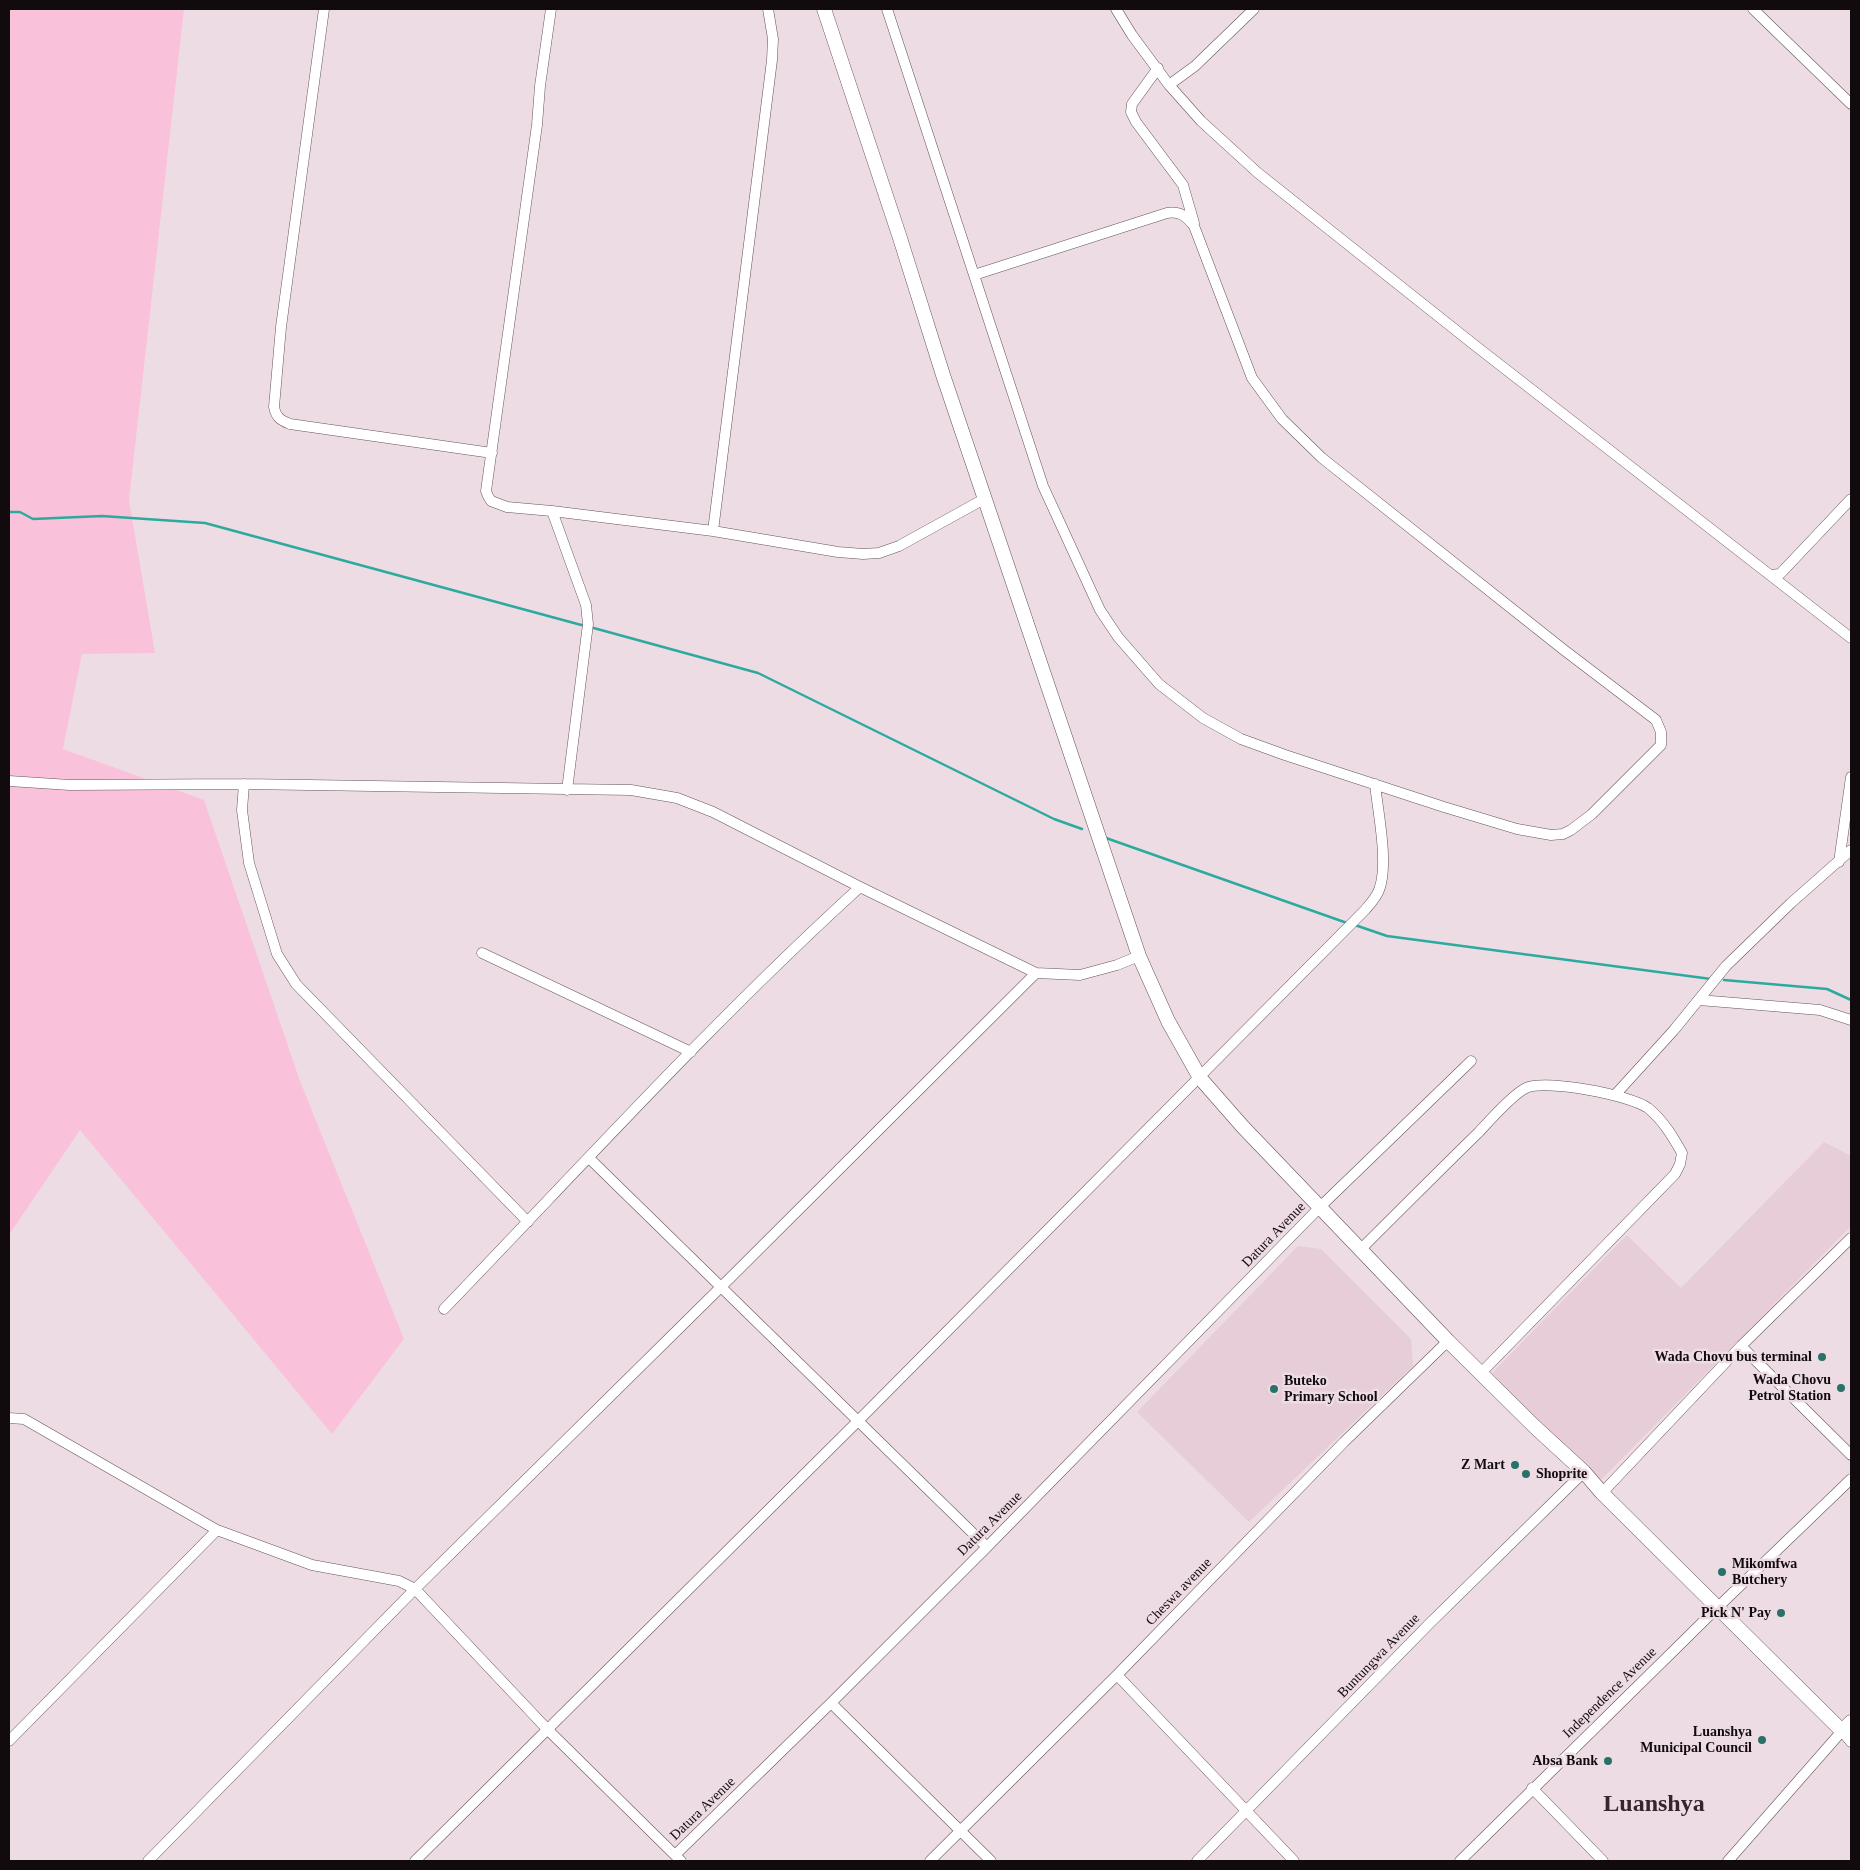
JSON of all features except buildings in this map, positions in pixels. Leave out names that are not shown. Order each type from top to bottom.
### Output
[{"type":"main road","points":[[824,9],[856,102],[984,499],[1139,956],[1168,1021],[1200,1078],[1243,1127],[1448,1341],[1535,1427],[1584,1472],[1602,1494],[1717,1608],[1848,1732]]},
{"type":"street","points":[[324,9],[301,192],[281,327],[274,407],[276,416],[281,421],[290,424],[492,453]]},
{"type":"street","points":[[551,9],[486,491],[492,501],[507,507],[713,531],[838,552],[871,554],[899,546],[984,499]]},
{"type":"street","points":[[713,531],[772,60],[773,39],[768,9]]},
{"type":"street","points":[[887,9],[1043,486],[1094,598],[1118,638],[1159,684],[1204,718],[1241,738],[1285,755],[1517,829],[1551,835],[1563,834],[1571,830],[1592,814],[1661,745],[1661,732],[1656,720],[1564,650],[1322,458],[1282,418],[1252,378],[1194,226],[1184,185],[1136,122],[1131,112],[1132,104],[1158,68]]},
{"type":"street","points":[[1116,9],[1132,35],[1169,85],[1201,121],[1258,173],[1477,347],[1851,638]]},
{"type":"street","points":[[1169,85],[1195,66],[1254,9]]},
{"type":"street","points":[[1753,9],[1851,104]]},
{"type":"street","points":[[974,275],[1167,213],[1176,212],[1182,214],[1194,226]]},
{"type":"street","points":[[1770,575],[1780,574],[1849,504]]},
{"type":"street","points":[[552,511],[586,605],[588,624],[568,790]]},
{"type":"street","points":[[1839,862],[1851,778]]},
{"type":"street","points":[[9,781],[70,785],[244,784],[631,790],[677,798],[713,812],[860,887],[1036,973],[1080,975],[1117,965],[1139,956]]},
{"type":"street","points":[[244,784],[242,810],[248,863],[277,954],[296,984],[528,1222]]},
{"type":"street","points":[[415,1861],[1352,924],[1376,896],[1381,882],[1383,858],[1375,784]]},
{"type":"street","points":[[1615,1095],[1733,960],[1798,897],[1851,850]]},
{"type":"street","points":[[444,1309],[691,1052],[804,938],[860,887]]},
{"type":"street","points":[[482,953],[691,1052]]},
{"type":"street","points":[[148,1861],[415,1589],[1036,973]]},
{"type":"street","points":[[1699,1000],[1820,1010],[1851,1020]]},
{"type":"street","name":"Datura Avenue","points":[[678,1858],[1320,1208],[1471,1061]]},
{"type":"street","points":[[1360,1250],[1494,1116],[1524,1089],[1531,1086],[1552,1086],[1615,1095],[1644,1106],[1663,1123],[1682,1153],[1680,1164],[1675,1174],[1481,1373]]},
{"type":"street","points":[[589,1158],[987,1546]]},
{"type":"street","points":[[1602,1494],[1741,1346],[1851,1238]]},
{"type":"street","name":"Cheswa avenue","points":[[930,1861],[1117,1675],[1344,1442],[1448,1341]]},
{"type":"street","points":[[1741,1346],[1851,1455]]},
{"type":"street","points":[[9,1418],[24,1420],[217,1530],[312,1565],[399,1582],[415,1589],[547,1729],[678,1858]]},
{"type":"street","name":"Buntungwa Avenue","points":[[1197,1861],[1430,1624],[1584,1472]]},
{"type":"street","name":"Independence Avenue","points":[[1460,1861],[1532,1788],[1851,1479]]},
{"type":"street","points":[[9,1741],[217,1530]]},
{"type":"street","points":[[1117,1675],[1294,1861]]},
{"type":"street","points":[[831,1703],[991,1861]]},
{"type":"street","points":[[1728,1861],[1848,1732]]},
{"type":"street","points":[[1532,1788],[1603,1861]]},
{"type":"shaded area","points":[[9,9],[184,9],[129,500],[155,653],[82,654],[63,749],[204,800],[300,1081],[404,1339],[332,1434],[80,1130],[9,1235]]},
{"type":"shaded area","points":[[1824,1142],[1851,1156],[1851,1226],[1599,1482],[1492,1373],[1627,1235],[1681,1288]]},
{"type":"shaded area","name":"Buteko Primary School","points":[[1298,1246],[1321,1249],[1411,1339],[1413,1366],[1249,1522],[1137,1412]]},
{"type":"waterway","points":[[9,512],[20,512],[33,519],[102,516],[205,523],[585,626]]},
{"type":"waterway","points":[[590,627],[758,673],[1054,819],[1082,829]]},
{"type":"waterway","points":[[1106,838],[1347,923]]},
{"type":"waterway","points":[[1355,925],[1387,936],[1711,979]]},
{"type":"waterway","points":[[1724,980],[1827,989],[1851,1000]]},
{"type":"place","name":"Wada Chovu bus terminal","points":[[1822,1357]]},
{"type":"place","name":"Wada Chovu Petrol Station","points":[[1841,1388]]},
{"type":"place","name":"Buteko Primary School","points":[[1274,1389]]},
{"type":"place","name":"Z Mart","points":[[1515,1465]]},
{"type":"place","name":"Shoprite","points":[[1526,1474]]},
{"type":"place","name":"Mikomfwa Butchery","points":[[1722,1572]]},
{"type":"place","name":"Pick N' Pay","points":[[1781,1613]]},
{"type":"place","name":"Luanshya Municipal Council","points":[[1762,1740]]},
{"type":"place","name":"Absa Bank","points":[[1608,1761]]},
{"type":"district","name":"Luanshya","points":[[1654,1805]]}]
